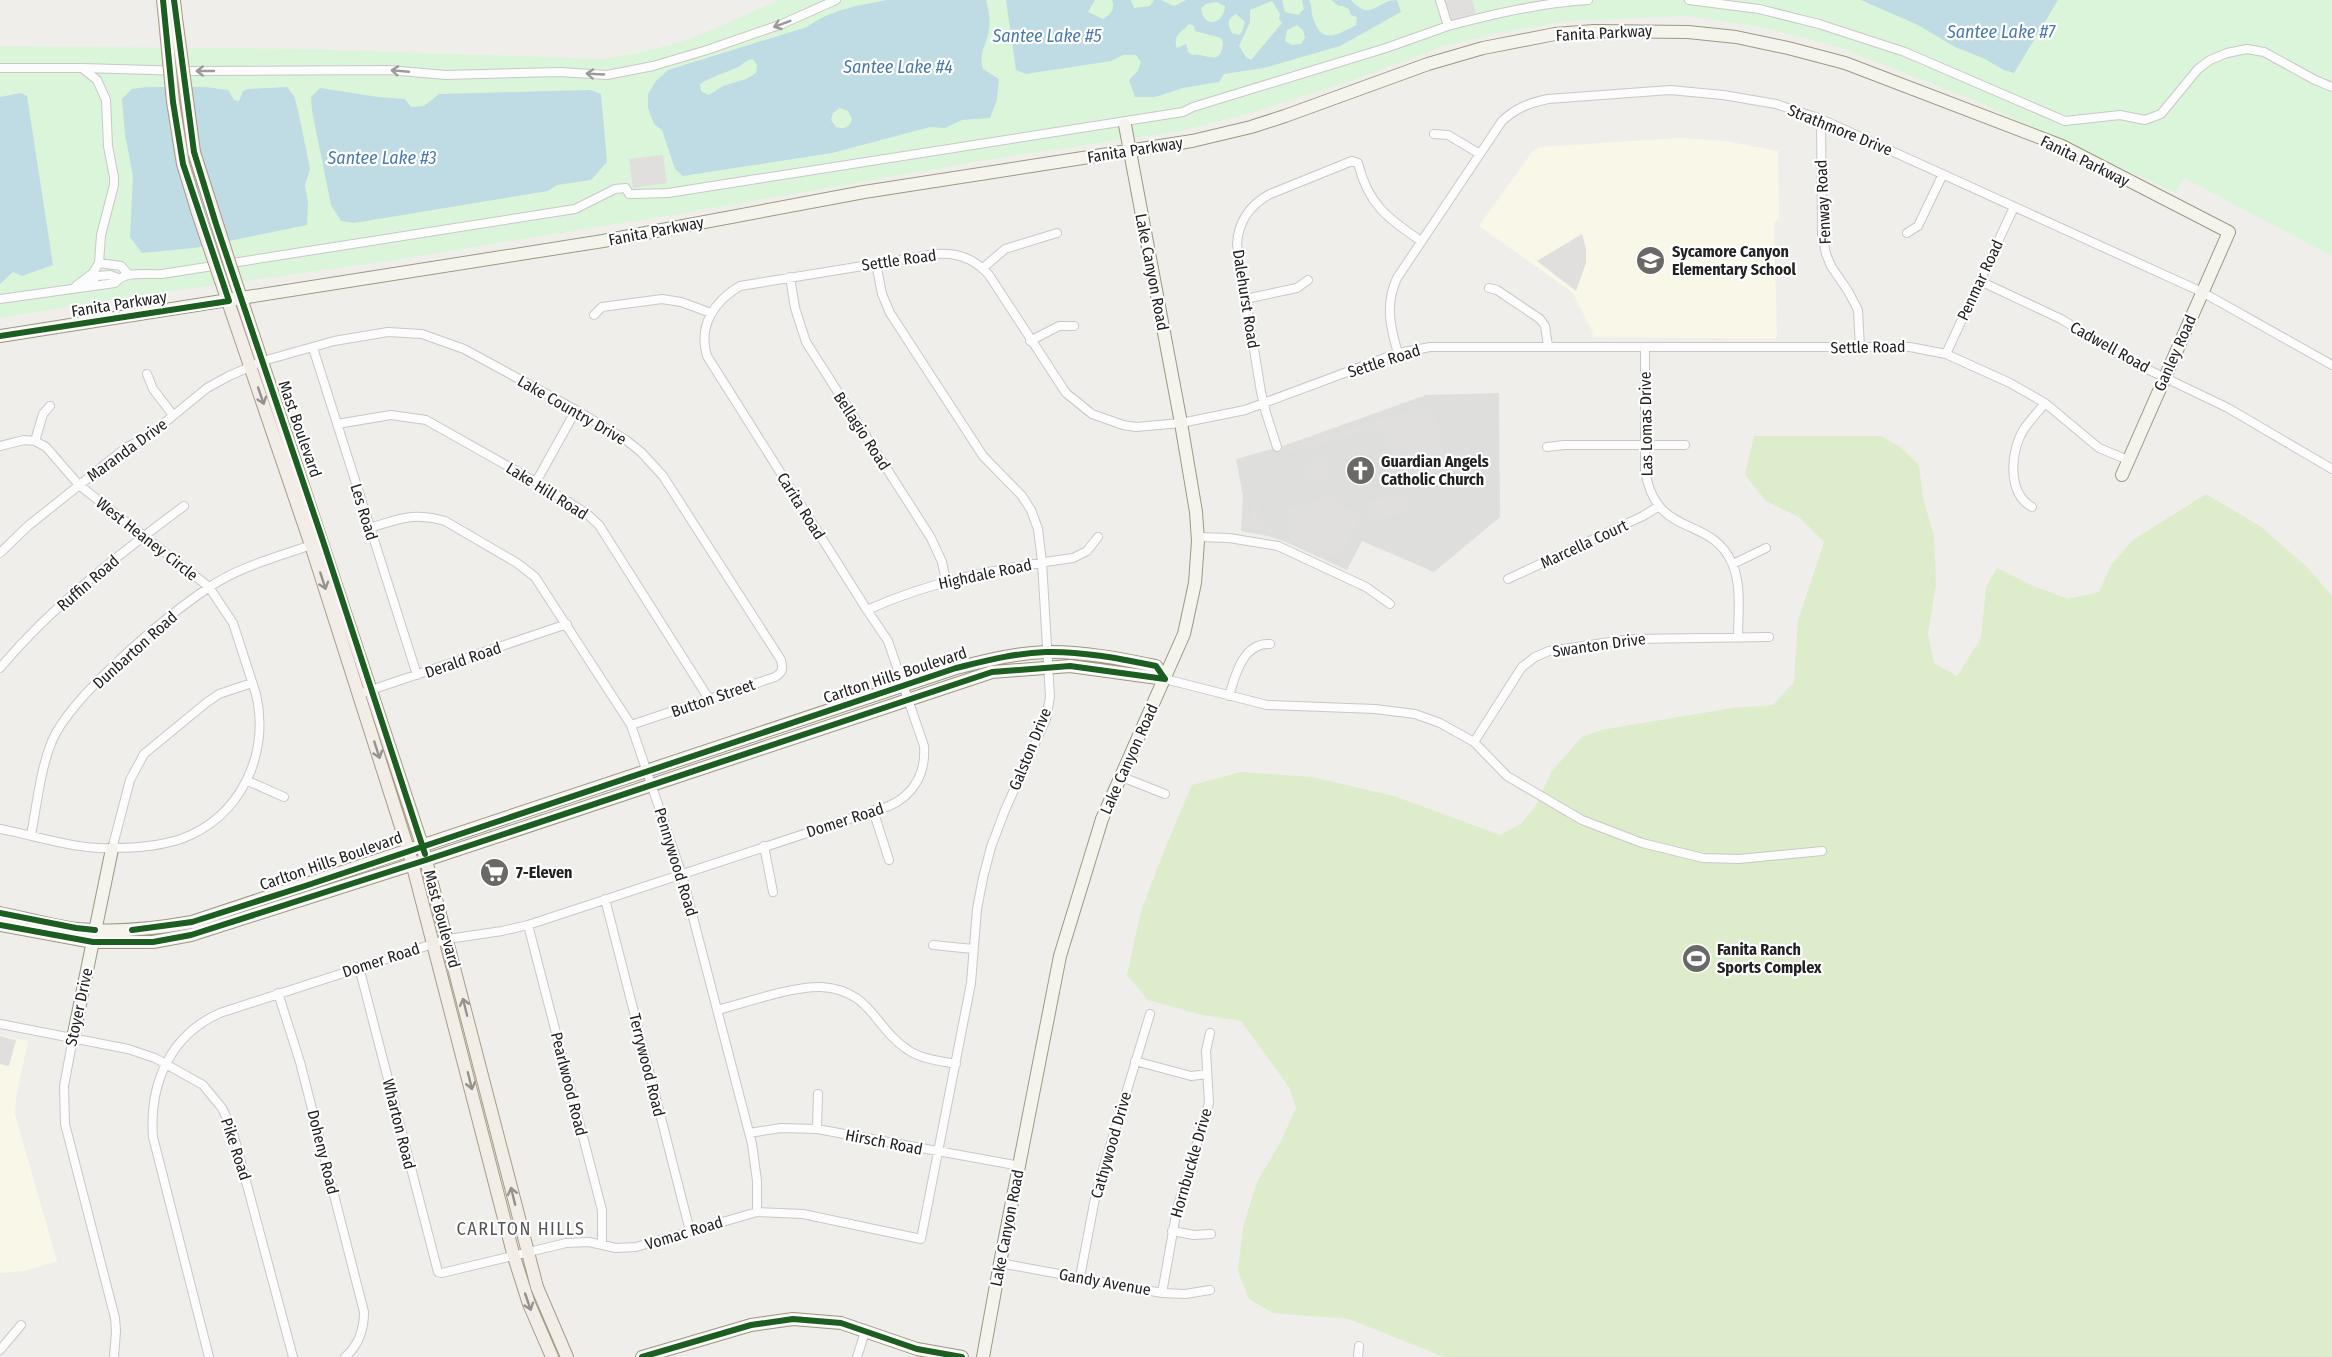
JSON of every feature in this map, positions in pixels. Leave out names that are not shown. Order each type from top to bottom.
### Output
[{"type":"main road","name":"Mast Boulevard","points":[[163,0],[171,18],[194,152],[226,276],[229,301],[257,363]]},
{"type":"main road","name":"Mast Boulevard","points":[[171,18],[174,0]]},
{"type":"main road","name":"Mast Boulevard","points":[[226,276],[242,299],[257,363],[365,692],[434,943],[514,1257],[529,1304],[552,1357]]},
{"type":"main road","name":"Mast Boulevard","points":[[365,692],[423,845],[540,1296],[567,1357]]},
{"type":"street","points":[[0,68],[186,71],[388,70],[446,75],[560,72],[607,75],[653,66],[707,50],[782,24],[836,0]]},
{"type":"street","points":[[1440,0],[1448,26]]},
{"type":"street","points":[[0,298],[114,283],[118,278],[128,274],[162,274],[575,209],[615,189],[626,188],[629,194],[668,193],[1184,112],[1193,107],[1386,48],[1448,26],[1525,8],[1588,0]]},
{"type":"street","points":[[1689,0],[1759,9],[1862,38],[1905,52],[2065,121],[2120,115],[2145,120],[2161,114],[2198,69],[2210,60],[2227,53],[2247,49],[2264,52],[2332,87]]},
{"type":"street","name":"Fanita Parkway","points":[[0,336],[603,241],[864,192],[1192,141],[1251,127],[1428,64],[1483,48],[1555,34],[1594,31],[1688,32],[1736,37],[1788,48],[1880,75],[2062,146],[2229,232]]},
{"type":"street","points":[[74,288],[93,273],[99,264],[101,235],[114,185],[114,168],[108,146],[106,100],[97,80],[82,68]]},
{"type":"street","name":"Strathmore Drive","points":[[1398,353],[1391,327],[1389,303],[1397,278],[1502,121],[1515,110],[1531,102],[1670,90],[1723,95],[1776,104],[1821,119],[2202,292],[2332,365]]},
{"type":"street","name":"Fenway Road","points":[[1821,119],[1822,234],[1831,266],[1858,310],[1860,348]]},
{"type":"street","name":"Lake Canyon Road","points":[[983,1357],[1060,956],[1102,819],[1184,634],[1191,609],[1197,561],[1196,512],[1125,125]]},
{"type":"street","points":[[1434,134],[1448,135],[1480,153]]},
{"type":"street","name":"Dalehurst Road","points":[[1277,447],[1264,404],[1237,245],[1240,226],[1249,210],[1270,194],[1352,161],[1358,163],[1362,182],[1376,206],[1396,224],[1421,241]]},
{"type":"street","points":[[1907,232],[1918,226],[1943,174]]},
{"type":"street","name":"Penmar Road","points":[[1946,354],[2014,207]]},
{"type":"street","name":"Ganley Road","points":[[2122,475],[2229,232]]},
{"type":"street","points":[[982,268],[1005,249],[1057,233]]},
{"type":"street","name":"Settle Road","points":[[711,313],[723,298],[740,286],[943,254],[964,257],[982,268],[1066,393],[1092,414],[1136,427],[1181,423],[1264,404],[1398,353],[1430,347],[1910,347],[1946,354],[2010,383],[2045,403],[2094,444],[2128,460]]},
{"type":"street","name":"Galston Drive","points":[[876,263],[882,294],[890,313],[983,456],[1022,496],[1031,510],[1038,529],[1042,562],[1049,666],[1048,712],[991,847],[977,909],[971,983],[921,1239]]},
{"type":"street","points":[[99,264],[121,266],[128,274]]},
{"type":"street","name":"Bellagio Road","points":[[790,277],[795,308],[806,342],[931,538],[942,562],[946,581]]},
{"type":"street","points":[[1245,299],[1297,288],[1308,280]]},
{"type":"street","name":"Cadwell Road","points":[[1980,281],[2061,319],[2104,347],[2228,408],[2332,469]]},
{"type":"street","points":[[1489,288],[1497,290],[1539,319],[1545,326],[1548,346]]},
{"type":"street","points":[[594,315],[602,307],[662,299],[681,302],[711,313]]},
{"type":"street","name":"Carita Road","points":[[711,313],[704,335],[705,350],[710,362],[888,641],[908,699]]},
{"type":"street","points":[[1030,341],[1059,326],[1074,326]]},
{"type":"street","name":"Lake Country Drive","points":[[257,363],[334,341],[388,332],[431,336],[464,349],[576,410],[626,440],[653,464],[781,660]]},
{"type":"street","name":"Les Road","points":[[313,348],[417,675]]},
{"type":"street","name":"Las Lomas Drive","points":[[1645,348],[1645,446],[1648,486],[1659,506]]},
{"type":"street","name":"Maranda Drive","points":[[0,553],[28,526],[126,447],[147,437],[207,388],[257,363]]},
{"type":"street","points":[[147,374],[153,389],[173,415]]},
{"type":"street","points":[[2032,507],[2023,502],[2015,482],[2013,465],[2015,451],[2023,431],[2045,403]]},
{"type":"street","points":[[0,446],[18,440],[35,441],[43,414],[50,406]]},
{"type":"street","points":[[536,482],[576,410]]},
{"type":"street","name":"Lake Hill Road","points":[[337,424],[392,415],[426,420],[586,513],[599,525],[709,699]]},
{"type":"street","name":"West Heaney Circle","points":[[0,829],[84,846],[112,849],[160,844],[198,831],[223,813],[248,781],[260,733],[259,705],[233,623],[209,587],[79,485],[51,451],[35,441]]},
{"type":"street","points":[[1547,447],[1685,445]]},
{"type":"street","name":"Ruffin Road","points":[[0,668],[70,596],[184,506]]},
{"type":"street","points":[[1659,506],[1672,519],[1709,535],[1725,551],[1737,580],[1738,638]]},
{"type":"street","name":"Marcella Court","points":[[1508,579],[1659,506]]},
{"type":"street","name":"Pennywood Road","points":[[369,528],[418,515],[445,521],[525,568],[544,590],[567,624],[631,725],[682,875],[749,1133],[757,1181],[757,1212]]},
{"type":"street","name":"Highdale Road","points":[[867,610],[902,594],[946,581],[1073,558],[1087,551],[1098,537]]},
{"type":"street","points":[[1197,537],[1229,538],[1278,546],[1366,587],[1390,604]]},
{"type":"street","name":"Dunbarton Road","points":[[31,835],[50,748],[70,711],[148,635],[209,587],[242,570],[317,543]]},
{"type":"street","points":[[1732,564],[1766,548]]},
{"type":"street","name":"Derald Road","points":[[365,692],[567,624]]},
{"type":"street","name":"Swanton Drive","points":[[1474,742],[1522,667],[1543,653],[1631,639],[1769,638]]},
{"type":"street","points":[[1229,696],[1238,668],[1253,648],[1270,644]]},
{"type":"street","name":"Carlton Hills Boulevard","points":[[0,926],[153,942],[191,935],[426,860],[904,686],[964,666],[1004,657],[1047,652],[1094,656],[1156,666],[1165,679]]},
{"type":"street","name":"Button Street","points":[[631,725],[775,677],[781,673],[781,660]]},
{"type":"street","name":"Carlton Hills Boulevard","points":[[0,914],[76,928],[94,936],[192,922],[409,849],[992,672],[1049,666],[1099,669],[1165,679],[1267,705],[1391,710],[1415,714],[1440,723],[1474,742],[1507,776],[1582,820],[1642,843],[1703,858],[1739,859],[1822,851]]},
{"type":"street","name":"Stoyer Drive","points":[[114,1357],[115,1318],[65,1124],[64,1086],[73,1038],[112,849],[130,780],[144,754],[206,703],[219,694],[252,683]]},
{"type":"street","name":"Domer Road","points":[[209,1357],[153,1137],[153,1100],[165,1064],[178,1043],[204,1020],[278,993],[448,939],[502,932],[528,925],[895,803],[915,786],[923,768],[924,746],[908,699]]},
{"type":"street","points":[[1122,777],[1165,794]]},
{"type":"street","points":[[248,781],[284,797]]},
{"type":"street","points":[[873,810],[889,860]]},
{"type":"street","points":[[764,846],[773,892]]},
{"type":"street","name":"Terrywood Road","points":[[605,899],[690,1231]]},
{"type":"street","name":"Pearlwood Road","points":[[528,925],[602,1210],[602,1245]]},
{"type":"street","points":[[933,945],[973,949]]},
{"type":"street","name":"Wharton Road","points":[[359,967],[435,1266],[438,1272],[447,1272]]},
{"type":"street","points":[[717,1010],[804,988],[829,988],[852,996],[868,1006],[899,1043],[912,1053],[956,1064]]},
{"type":"street","name":"Doheny Road","points":[[278,993],[300,1062],[364,1312],[360,1336],[354,1348],[345,1357]]},
{"type":"street","name":"Cathywood Drive","points":[[1080,1277],[1096,1193],[1150,1014]]},
{"type":"street","name":"Pike Road","points":[[0,1024],[128,1049],[165,1064],[203,1085],[229,1121],[293,1357]]},
{"type":"street","name":"Hornbuckle Drive","points":[[1162,1293],[1172,1231],[1207,1109],[1209,1091],[1206,1051],[1210,1033]]},
{"type":"street","points":[[1135,1061],[1191,1076],[1207,1074]]},
{"type":"street","points":[[817,1129],[818,1094]]},
{"type":"street","name":"Hirsch Road","points":[[749,1133],[781,1128],[817,1129],[1020,1166]]},
{"type":"street","name":"Vomac Road","points":[[447,1272],[574,1242],[636,1248],[757,1212],[803,1214],[921,1239]]},
{"type":"street","points":[[1172,1231],[1194,1235],[1210,1234]]},
{"type":"street","name":"Gandy Avenue","points":[[1000,1263],[1162,1293],[1185,1294],[1210,1290]]},
{"type":"street","points":[[642,1357],[668,1354],[751,1325],[779,1320],[828,1321],[853,1326],[917,1349],[962,1357]]},
{"type":"street","points":[[7,1357],[0,1351],[21,1325]]},
{"type":"street","points":[[857,1357],[866,1332]]},
{"type":"street","points":[[1358,1357],[1359,1346]]},
{"type":"shaded area","points":[[1442,0],[1472,0],[1476,13],[1449,22]]},
{"type":"shaded area","name":"Sycamore Canyon Elementary School","points":[[1679,138],[1725,141],[1778,151],[1779,219],[1774,223],[1777,336],[1775,339],[1592,337],[1593,333],[1573,293],[1479,226],[1532,152],[1540,147]]},
{"type":"shaded area","points":[[663,155],[667,183],[633,188],[629,159]]},
{"type":"shaded area","points":[[1582,234],[1586,249],[1586,263],[1576,291],[1537,261]]},
{"type":"shaded area","points":[[1499,393],[1500,517],[1434,572],[1362,541],[1347,570],[1286,542],[1241,531],[1243,496],[1236,459],[1286,445],[1426,395]]},
{"type":"shaded area","points":[[1420,407],[1421,410],[1432,408],[1451,474],[1397,491],[1380,427],[1291,453],[1288,447]]},
{"type":"shaded area","points":[[1323,452],[1331,478],[1308,485],[1303,467],[1314,464],[1313,457]]},
{"type":"shaded area","points":[[1404,493],[1409,511],[1371,522],[1366,503]]},
{"type":"shaded area","points":[[1336,495],[1342,508],[1362,512],[1340,558],[1292,542],[1285,509]]},
{"type":"shaded area","points":[[1257,502],[1261,506],[1257,522],[1276,528],[1274,534],[1249,527],[1252,507]]},
{"type":"shaded area","points":[[0,1035],[28,1041],[16,1098],[15,1114],[57,1261],[25,1271],[0,1273]]},
{"type":"shaded area","points":[[0,1036],[16,1040],[9,1066],[0,1064]]},
{"type":"green space","points":[[779,0],[2332,0],[2332,256],[2184,178],[2176,193],[1981,103],[1838,47],[1766,28],[1686,16],[1566,21],[1498,33],[1444,46],[1356,79],[1248,114],[1180,131],[998,158],[678,214],[375,263],[114,299],[0,318],[0,46],[303,49],[605,59],[647,51],[693,38]]},
{"type":"green space","points":[[1754,436],[1881,436],[1899,446],[1919,465],[1923,498],[1934,536],[1936,585],[1928,634],[1934,663],[1957,676],[1981,638],[1986,587],[1997,568],[2031,585],[2068,599],[2099,592],[2111,565],[2133,540],[2206,494],[2260,526],[2307,567],[2332,596],[2332,1357],[1444,1357],[1349,1319],[1273,1313],[1249,1299],[1238,1271],[1243,1227],[1257,1182],[1281,1141],[1296,1108],[1289,1087],[1241,1021],[1198,1014],[1148,1000],[1127,975],[1141,911],[1192,785],[1241,772],[1312,777],[1394,796],[1500,835],[1522,823],[1535,807],[1552,771],[1582,737],[1601,730],[1733,708],[1773,705],[1794,682],[1798,620],[1824,542],[1799,517],[1766,501],[1745,475]]},
{"type":"water","name":"Santee Lake #4","points":[[887,0],[986,0],[989,26],[982,64],[983,69],[999,79],[997,99],[990,118],[962,120],[945,128],[930,127],[832,153],[683,176],[675,169],[662,130],[654,124],[648,108],[648,94],[656,81],[668,70],[807,27],[825,16],[845,9]],"holes":[[[753,59],[757,65],[756,73],[746,79],[723,86],[709,95],[701,91],[700,84]],[[840,108],[848,111],[852,119],[850,124],[844,128],[836,127],[831,120],[833,113]]]},
{"type":"water","name":"Santee Lake #5","points":[[1006,0],[1095,0],[1088,12],[1103,19],[1112,11],[1112,0],[1131,0],[1134,8],[1150,6],[1154,0],[1161,0],[1174,6],[1186,0],[1282,0],[1285,12],[1298,15],[1304,9],[1302,0],[1309,0],[1315,24],[1319,31],[1329,36],[1356,25],[1357,17],[1351,15],[1349,9],[1331,0],[1351,0],[1358,7],[1369,10],[1397,0],[1401,12],[1340,46],[1264,68],[1224,74],[1219,82],[1183,88],[1155,97],[1135,97],[1129,80],[1138,71],[1141,62],[1136,55],[1123,55],[1111,61],[1026,74],[1016,70]],"holes":[[[1272,1],[1280,14],[1279,19],[1282,23],[1251,60],[1246,57],[1239,46],[1250,22],[1250,10]],[[1216,2],[1225,6],[1224,12],[1217,21],[1209,22],[1205,19],[1201,8],[1206,4]],[[1236,14],[1245,22],[1239,35],[1232,33],[1229,27],[1229,20]],[[1189,24],[1194,26],[1195,31],[1221,38],[1223,41],[1221,52],[1216,57],[1192,55],[1188,52],[1186,44],[1177,48],[1178,34]],[[1297,25],[1303,30],[1305,38],[1301,44],[1292,45],[1285,41],[1287,30]]]},
{"type":"water","name":"Santee Lake #7","points":[[1861,0],[2058,0],[2014,73],[1955,47],[1918,25]]},
{"type":"water","points":[[205,87],[228,90],[234,100],[239,101],[243,91],[248,89],[287,87],[294,96],[298,110],[310,169],[305,185],[308,203],[307,225],[194,248],[142,253],[130,237],[133,176],[125,134],[122,99],[132,89]]},
{"type":"water","name":"Santee Lake #3","points":[[320,88],[405,99],[411,107],[424,106],[439,94],[590,90],[601,94],[607,162],[591,180],[557,185],[548,191],[354,223],[341,221],[331,205],[312,111],[311,97]]},
{"type":"water","points":[[21,93],[27,96],[53,265],[22,276],[13,272],[0,284],[0,97]]},
{"type":"cycle path","points":[[0,336],[229,301],[183,164],[173,102],[163,0]]},
{"type":"cycle path","points":[[174,0],[194,152],[425,854]]},
{"type":"cycle path","points":[[132,930],[192,922],[967,665],[1023,654],[1073,653],[1156,666],[1165,679]]},
{"type":"cycle path","points":[[0,925],[93,942],[153,942],[191,935],[426,860],[992,672],[1070,666],[1165,679]]},
{"type":"cycle path","points":[[0,913],[95,930]]},
{"type":"cycle path","points":[[642,1357],[751,1325],[793,1319],[841,1323],[917,1349],[962,1357]]},
{"type":"place","name":"Sycamore Canyon Elementary School","points":[[1651,260]]},
{"type":"place","name":"Guardian Angels Catholic Church","points":[[1360,470]]},
{"type":"place","name":"7-Eleven","points":[[495,872]]},
{"type":"place","name":"Fanita Ranch Sports Complex","points":[[1696,958]]},
{"type":"district","name":"CARLTON HILLS","points":[[521,1229]]}]
